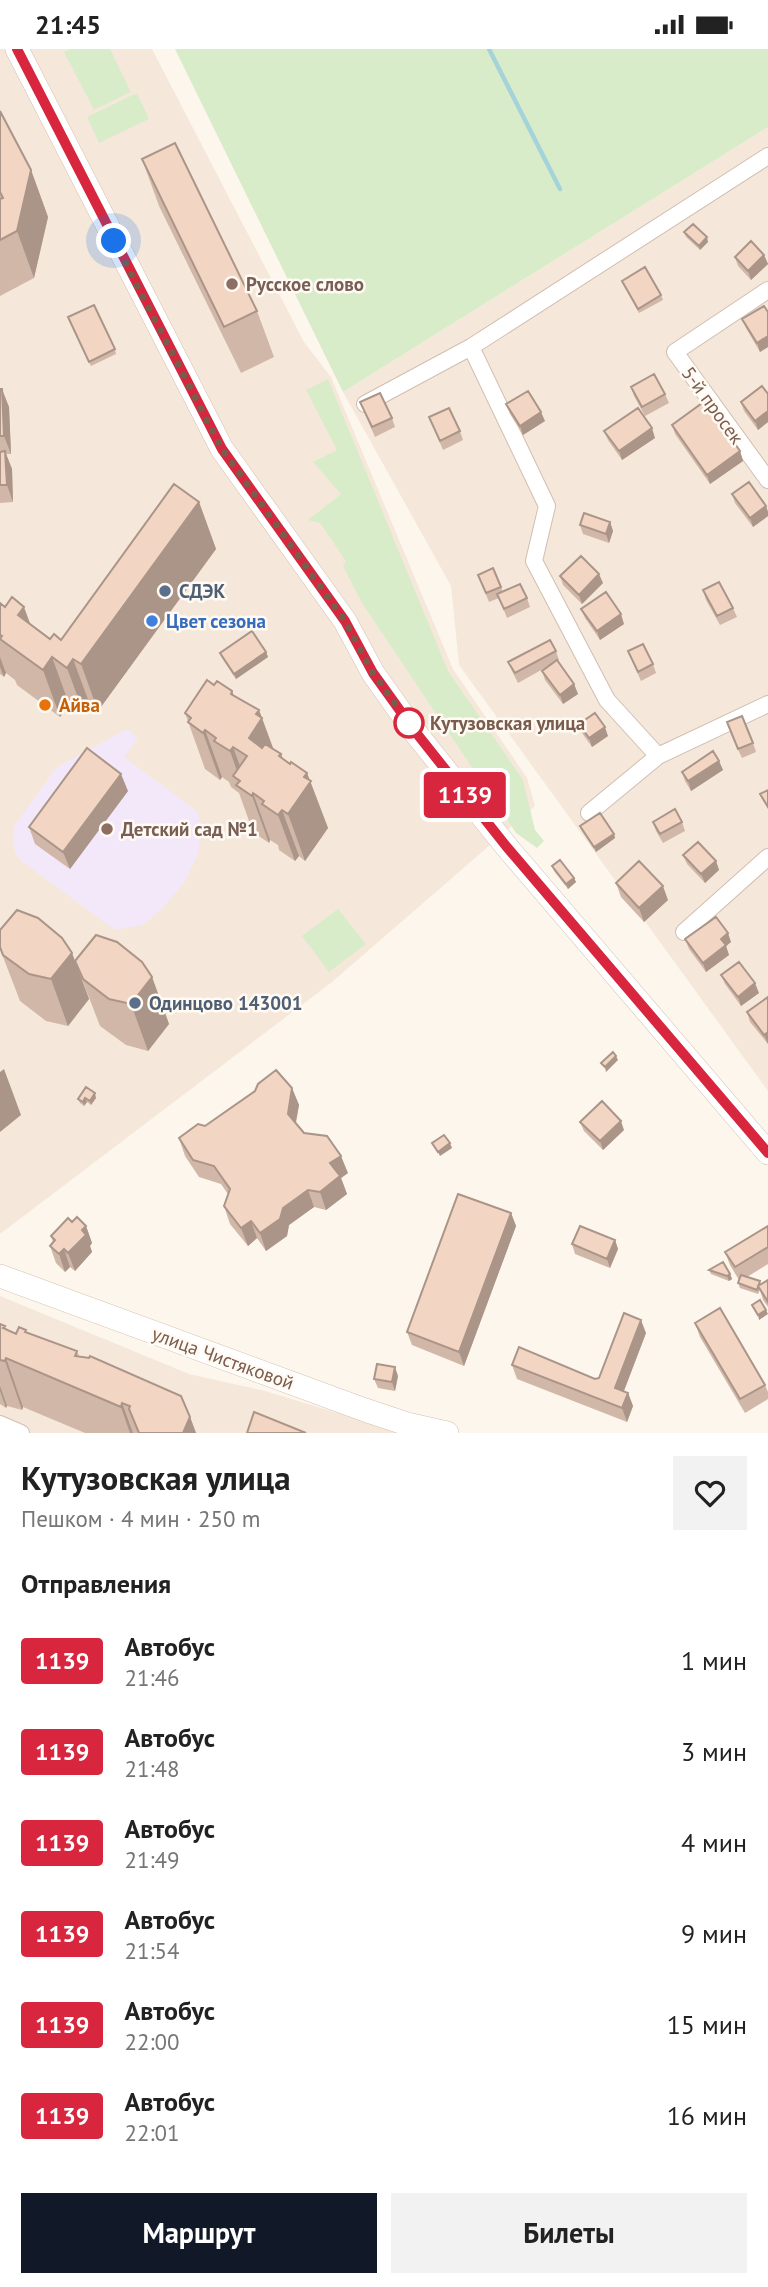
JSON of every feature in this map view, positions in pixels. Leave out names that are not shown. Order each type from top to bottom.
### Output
[{"type":"street","points":[[17,49],[222,449],[345,621],[373,673],[414,730],[506,846],[768,1153]]},
{"type":"street","points":[[365,404],[471,347],[768,156]]},
{"type":"street","name":"5-й просек","points":[[768,290],[675,352],[768,480]]},
{"type":"street","points":[[471,347],[547,506],[534,561],[607,700],[658,756]]},
{"type":"street","points":[[589,813],[658,756],[768,704]]},
{"type":"street","points":[[684,932],[768,857]]},
{"type":"street","name":"улица Чистяковой","points":[[0,1276],[365,1410],[407,1424],[447,1433]]},
{"type":"street","points":[[0,1425],[21,1433]]},
{"type":"shaded area","points":[[0,49],[152,49],[304,342],[331,377],[453,669],[527,778],[535,806],[332,982],[0,1234]]},
{"type":"shaded area","points":[[768,127],[768,1091],[459,665],[451,586],[343,392]]},
{"type":"shaded area","name":"Детский сад №1","points":[[127,729],[138,738],[124,757],[198,812],[201,831],[198,854],[185,881],[164,907],[143,925],[115,930],[20,860],[13,840],[14,826],[57,767]]},
{"type":"shaded area","points":[[0,1296],[189,1374],[265,1391],[404,1433],[0,1433]]},
{"type":"green space","points":[[70,49],[110,49],[131,92],[94,110],[64,52]]},
{"type":"green space","points":[[175,49],[768,49],[768,127],[343,392]]},
{"type":"green space","points":[[137,93],[149,119],[99,143],[87,117]]},
{"type":"green space","points":[[328,379],[448,671],[523,780],[535,830],[544,841],[537,848],[516,833],[362,603],[343,566],[346,561],[320,523],[308,520],[341,494],[313,462],[337,450],[306,390]]},
{"type":"green space","points":[[338,909],[366,944],[329,972],[302,936]]},
{"type":"building","points":[[0,111],[31,170],[17,231],[0,240],[0,199],[3,198],[0,192]]},
{"type":"building","points":[[175,143],[257,311],[224,327],[142,159]]},
{"type":"building","points":[[693,224],[707,237],[699,246],[684,232]]},
{"type":"building","points":[[751,241],[764,255],[748,271],[735,257]]},
{"type":"building","points":[[645,267],[661,295],[638,309],[622,281]]},
{"type":"building","points":[[94,305],[115,349],[89,362],[68,317]]},
{"type":"building","points":[[764,306],[768,312],[768,336],[757,343],[742,319]]},
{"type":"building","points":[[654,374],[665,394],[642,407],[631,387]]},
{"type":"building","points":[[762,386],[768,394],[768,411],[755,421],[741,402]]},
{"type":"building","points":[[2,389],[4,436],[0,436]]},
{"type":"building","points":[[528,391],[541,412],[520,426],[506,404]]},
{"type":"building","points":[[380,393],[392,418],[372,427],[360,402]]},
{"type":"building","points":[[705,401],[740,451],[707,475],[672,425]]},
{"type":"building","points":[[449,408],[460,431],[440,441],[429,417]]},
{"type":"building","points":[[638,408],[652,428],[619,451],[604,431]]},
{"type":"building","points":[[5,451],[7,485],[0,485],[0,452]]},
{"type":"building","points":[[749,482],[766,506],[750,518],[732,494]]},
{"type":"building","points":[[174,484],[199,502],[81,664],[73,659],[67,668],[52,657],[43,670],[0,639],[0,603],[5,607],[12,597],[24,607],[18,615],[50,639],[54,634],[61,640]]},
{"type":"building","points":[[584,513],[610,522],[606,534],[580,525]]},
{"type":"building","points":[[581,556],[599,574],[579,595],[560,576]]},
{"type":"building","points":[[493,568],[501,587],[486,593],[478,575]]},
{"type":"building","points":[[719,582],[733,608],[717,616],[703,590]]},
{"type":"building","points":[[520,584],[527,598],[504,609],[497,594]]},
{"type":"building","points":[[606,592],[621,614],[597,631],[581,609]]},
{"type":"building","points":[[252,631],[266,652],[234,674],[220,653]]},
{"type":"building","points":[[550,640],[556,651],[515,673],[508,662]]},
{"type":"building","points":[[643,644],[653,664],[638,672],[628,651]]},
{"type":"building","points":[[557,660],[574,684],[560,695],[542,671]]},
{"type":"building","points":[[207,680],[214,685],[217,681],[232,691],[231,694],[259,710],[256,714],[262,718],[249,738],[262,748],[265,744],[281,754],[279,756],[290,764],[291,762],[307,773],[304,777],[311,781],[288,814],[282,810],[278,815],[262,804],[264,801],[253,793],[252,796],[236,785],[240,781],[233,776],[247,756],[233,747],[230,751],[214,741],[216,738],[205,730],[203,733],[188,722],[191,718],[185,713]]},
{"type":"building","points":[[595,713],[605,727],[589,738],[579,724]]},
{"type":"building","points":[[742,716],[753,743],[738,749],[727,722]]},
{"type":"building","points":[[87,748],[121,774],[63,852],[29,827]]},
{"type":"building","points":[[713,751],[719,761],[688,781],[682,772]]},
{"type":"building","points":[[768,790],[768,807],[760,794]]},
{"type":"building","points":[[675,809],[682,822],[660,834],[653,822]]},
{"type":"building","points":[[600,813],[614,834],[594,847],[580,826]]},
{"type":"building","points":[[698,842],[716,861],[701,874],[683,855]]},
{"type":"building","points":[[560,860],[574,878],[566,884],[552,866]]},
{"type":"building","points":[[639,861],[663,886],[639,908],[616,883]]},
{"type":"building","points":[[17,910],[38,918],[62,938],[72,953],[51,979],[29,974],[3,955],[0,930]]},
{"type":"building","points":[[716,917],[728,933],[721,939],[726,945],[703,963],[685,939]]},
{"type":"building","points":[[96,935],[117,942],[142,962],[152,977],[131,1004],[109,999],[83,979],[75,961]]},
{"type":"building","points":[[739,962],[755,983],[738,997],[721,975]]},
{"type":"building","points":[[768,997],[768,1032],[764,1035],[747,1012]]},
{"type":"building","points":[[613,1052],[616,1056],[605,1067],[601,1063]]},
{"type":"building","points":[[276,1070],[292,1088],[288,1114],[304,1133],[327,1136],[341,1156],[330,1163],[340,1176],[320,1192],[308,1190],[283,1208],[280,1219],[260,1233],[251,1221],[241,1228],[224,1206],[230,1189],[214,1166],[193,1160],[179,1138],[198,1124],[205,1126],[255,1091],[258,1084]]},
{"type":"building","points":[[86,1087],[95,1093],[90,1101],[85,1098],[83,1102],[78,1099]]},
{"type":"building","points":[[602,1101],[621,1121],[600,1141],[580,1122]]},
{"type":"building","points":[[444,1135],[450,1143],[438,1152],[432,1143]]},
{"type":"building","points":[[458,1194],[511,1213],[459,1352],[407,1332]]},
{"type":"building","points":[[77,1217],[86,1226],[82,1230],[86,1235],[68,1253],[64,1249],[59,1254],[50,1246],[55,1240],[51,1236],[68,1218],[72,1222]]},
{"type":"building","points":[[580,1226],[615,1240],[607,1259],[572,1244]]},
{"type":"building","points":[[768,1226],[768,1247],[735,1267],[725,1252]]},
{"type":"building","points":[[723,1262],[730,1274],[727,1276],[709,1270]]},
{"type":"building","points":[[741,1275],[760,1281],[757,1290],[738,1283]]},
{"type":"building","points":[[768,1280],[768,1302],[758,1286]]},
{"type":"building","points":[[760,1300],[766,1310],[758,1315],[752,1305]]},
{"type":"building","points":[[720,1308],[765,1385],[740,1399],[695,1323]]},
{"type":"building","points":[[624,1313],[641,1320],[615,1388],[628,1393],[622,1408],[512,1365],[519,1347],[595,1379],[599,1378]]},
{"type":"building","points":[[0,1324],[16,1334],[19,1327],[26,1330],[25,1332],[77,1351],[75,1356],[90,1356],[181,1396],[190,1417],[183,1433],[139,1433],[130,1406],[122,1403],[121,1407],[6,1358],[5,1361],[0,1360]]},
{"type":"building","points":[[377,1364],[395,1367],[392,1382],[374,1379]]},
{"type":"building","points":[[254,1412],[306,1433],[247,1433]]},
{"type":"waterway","points":[[489,49],[560,189]]},
{"type":"bus line","name":"1139","points":[[17,49],[222,449],[345,621],[373,673],[414,730],[506,846],[768,1153]]},
{"type":"place","name":"Русское слово","points":[[232,284]]},
{"type":"place","name":"СДЭК","points":[[165,591]]},
{"type":"place","name":"Цвет сезона","points":[[152,621]]},
{"type":"place","name":"Айва","points":[[45,705]]},
{"type":"place","name":"Кутузовская улица","points":[[409,723]]},
{"type":"place","name":"Детский сад №1","points":[[107,829]]},
{"type":"place","name":"Одинцово 143001","points":[[135,1003]]},
{"type":"route","points":[[114,241],[222,449],[345,621],[373,673],[409,723]]}]
